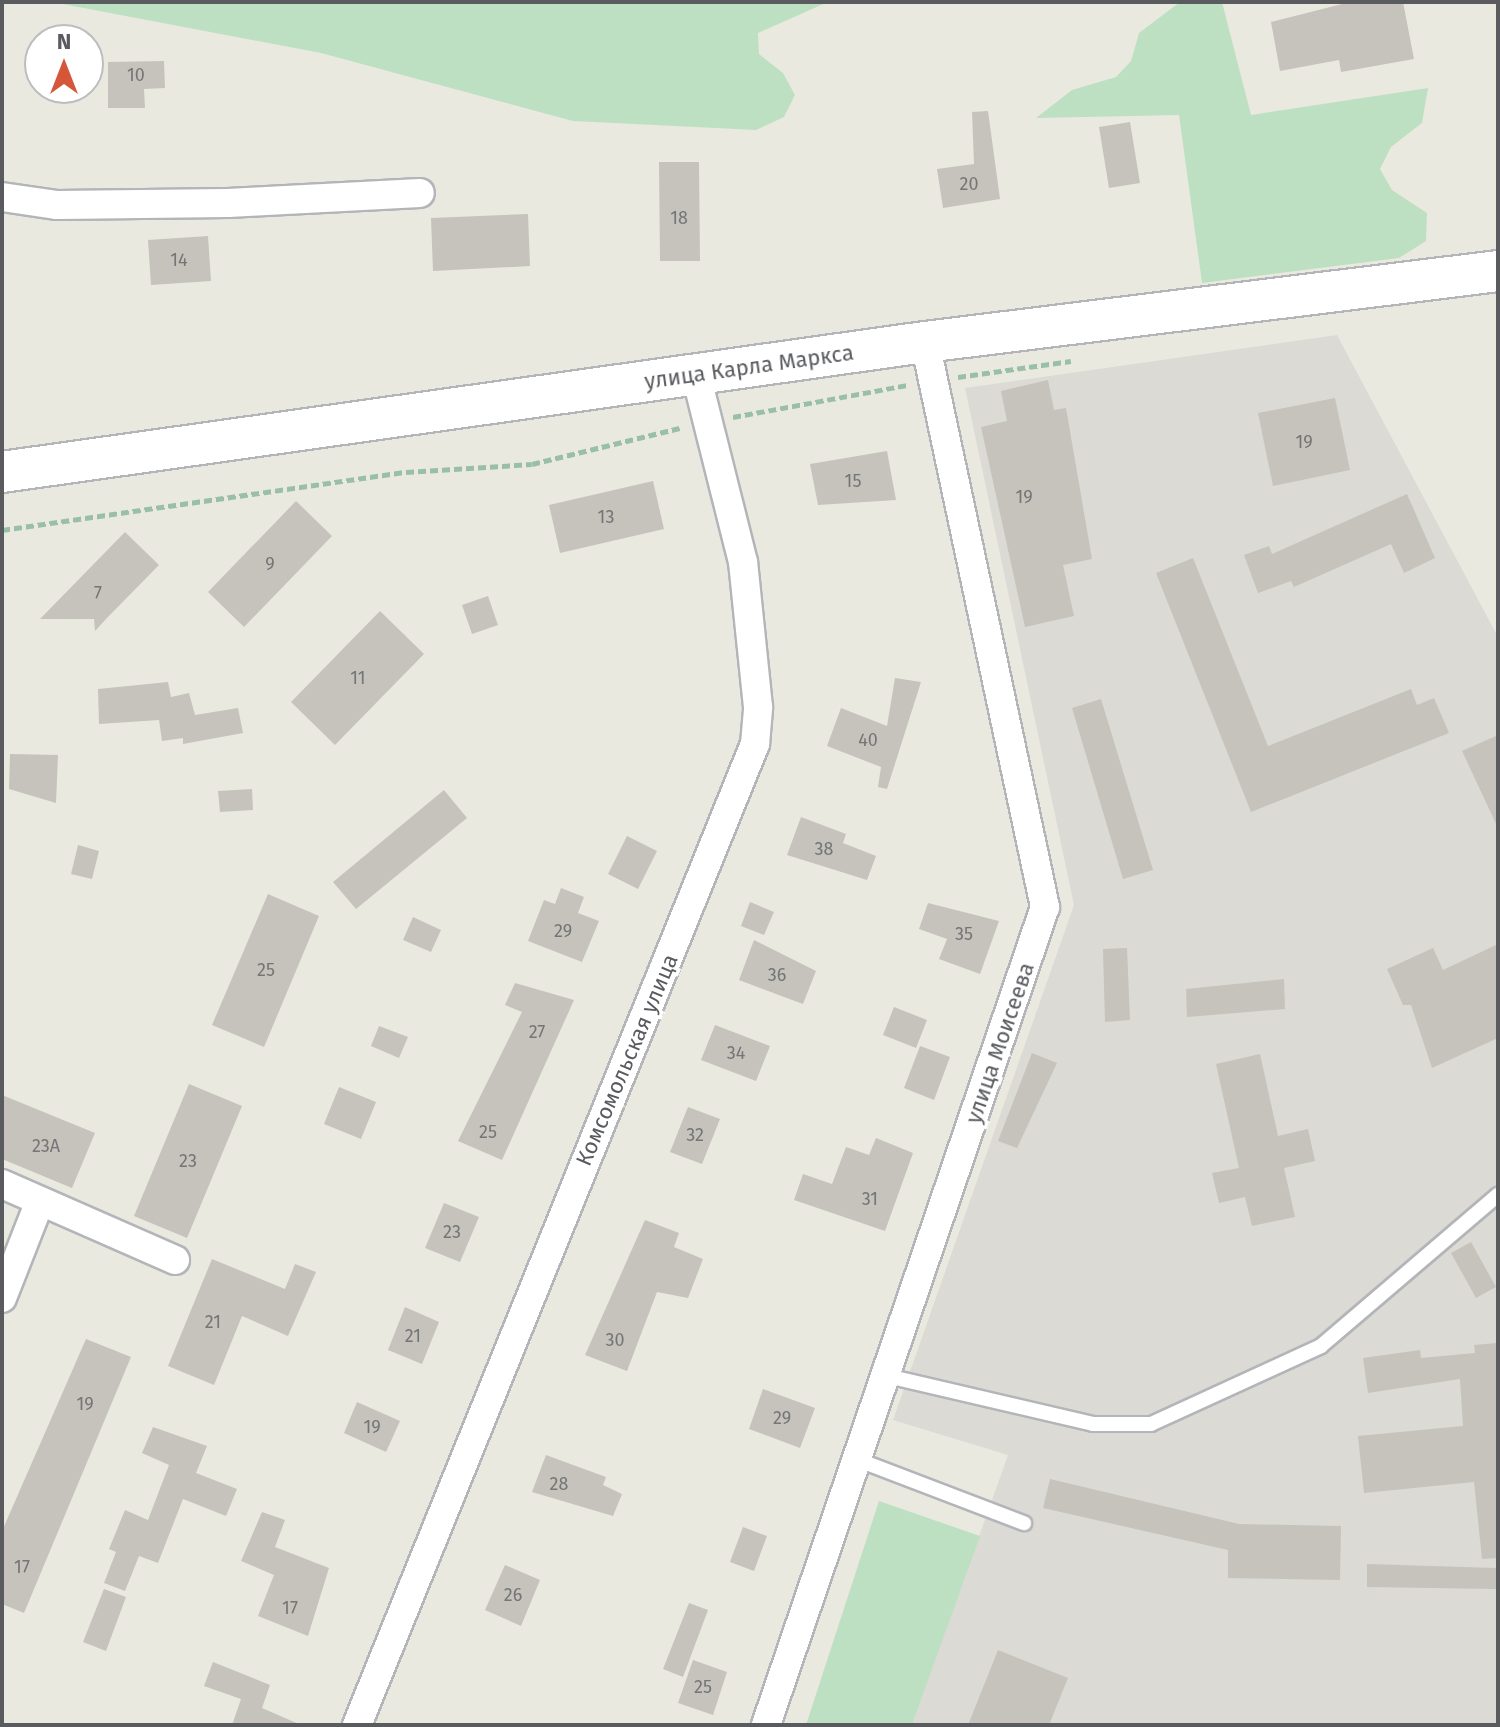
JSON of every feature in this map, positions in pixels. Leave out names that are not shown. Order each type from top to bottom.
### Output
[{"type":"street","points":[[2,197],[57,205],[197,204],[420,193]]},
{"type":"street","name":"улица Карла Маркса","points":[[2,472],[925,342],[1498,271]]},
{"type":"street","name":"улица Моисеева","points":[[766,1725],[1045,907],[925,342]]},
{"type":"street","name":"Комсомольская улица","points":[[357,1725],[745,784],[758,707],[743,562],[696,375]]},
{"type":"street","points":[[2,1184],[175,1260]]},
{"type":"street","points":[[2,1298],[40,1201]]},
{"type":"lane","points":[[883,1375],[1093,1424],[1151,1424],[1321,1346],[1498,1195]]},
{"type":"lane","points":[[856,1459],[1024,1523]]},
{"type":"path","points":[[2,530],[406,472],[532,464],[709,421],[935,381],[1089,359]]},
{"type":"shaded area","points":[[1337,335],[1498,637],[1498,1725],[912,1725],[1008,1455],[893,1420],[1074,905],[965,388]]},
{"type":"green space","points":[[52,2],[828,2],[758,33],[759,54],[783,73],[795,95],[784,117],[756,130],[573,121],[321,53]]},
{"type":"green space","points":[[1180,2],[1222,2],[1251,115],[1428,88],[1422,123],[1391,147],[1380,169],[1392,190],[1427,213],[1426,241],[1399,258],[1202,283],[1179,115],[1036,118],[1072,90],[1116,77],[1131,61],[1139,33]]},
{"type":"green space","points":[[879,1501],[980,1536],[912,1725],[806,1725]]},
{"type":"building","points":[[1350,2],[1403,2],[1414,59],[1341,72],[1339,60],[1280,71],[1271,22]]},
{"type":"building","points":[[164,61],[165,88],[144,89],[145,108],[108,108],[108,62]]},
{"type":"building","points":[[988,111],[1000,199],[943,208],[937,169],[974,164],[972,112]]},
{"type":"building","points":[[1130,122],[1140,183],[1109,188],[1099,127]]},
{"type":"building","points":[[659,162],[699,162],[700,261],[660,261]]},
{"type":"building","points":[[528,214],[530,266],[433,271],[431,218]]},
{"type":"building","points":[[208,236],[211,281],[151,285],[148,240]]},
{"type":"building","points":[[1048,380],[1054,410],[1066,408],[1092,559],[1063,565],[1074,616],[1025,627],[981,427],[1007,421],[1001,391]]},
{"type":"building","points":[[1335,398],[1350,470],[1273,486],[1258,413]]},
{"type":"building","points":[[887,451],[896,500],[818,505],[810,464]]},
{"type":"building","points":[[653,481],[664,529],[560,553],[549,505]]},
{"type":"building","points":[[1407,494],[1435,558],[1404,573],[1391,544],[1294,587],[1291,581],[1258,593],[1244,555],[1269,546],[1272,554]]},
{"type":"building","points":[[296,501],[332,536],[244,627],[208,592]]},
{"type":"building","points":[[125,532],[159,565],[95,631],[94,619],[40,619]]},
{"type":"building","points":[[1193,558],[1268,746],[1411,689],[1417,705],[1434,698],[1449,733],[1251,812],[1156,573]]},
{"type":"building","points":[[488,596],[498,625],[472,634],[462,605]]},
{"type":"building","points":[[380,611],[424,654],[335,745],[291,702]]},
{"type":"building","points":[[895,678],[921,682],[887,789],[878,787],[881,767],[827,746],[841,708],[887,726]]},
{"type":"building","points":[[168,682],[171,697],[189,693],[195,715],[238,708],[243,733],[183,744],[183,738],[162,741],[159,720],[99,724],[98,689]]},
{"type":"building","points":[[1101,699],[1153,870],[1123,879],[1072,708]]},
{"type":"building","points":[[1498,735],[1498,828],[1462,751]]},
{"type":"building","points":[[10,754],[58,755],[56,803],[9,789]]},
{"type":"building","points":[[252,789],[253,810],[220,812],[218,791]]},
{"type":"building","points":[[444,790],[467,818],[356,909],[333,882]]},
{"type":"building","points":[[801,817],[846,834],[843,843],[876,856],[867,880],[787,855]]},
{"type":"building","points":[[627,836],[657,851],[638,889],[608,874]]},
{"type":"building","points":[[78,845],[99,851],[92,879],[71,874]]},
{"type":"building","points":[[561,888],[584,897],[578,913],[599,921],[582,962],[528,941],[544,900],[555,904]]},
{"type":"building","points":[[268,894],[319,916],[264,1047],[212,1025]]},
{"type":"building","points":[[750,902],[774,912],[764,935],[741,926]]},
{"type":"building","points":[[928,903],[999,921],[980,974],[939,959],[947,939],[919,929]]},
{"type":"building","points":[[413,917],[441,930],[431,952],[403,940]]},
{"type":"building","points":[[754,940],[816,971],[803,1004],[739,980]]},
{"type":"building","points":[[1498,944],[1498,1038],[1432,1068],[1411,1005],[1403,1005],[1387,969],[1433,948],[1443,970]]},
{"type":"building","points":[[1127,948],[1130,1020],[1105,1022],[1103,949]]},
{"type":"building","points":[[1284,979],[1285,1009],[1187,1017],[1186,989]]},
{"type":"building","points":[[515,983],[574,1000],[502,1160],[458,1141],[522,1012],[505,1005]]},
{"type":"building","points":[[894,1007],[927,1020],[916,1048],[883,1035]]},
{"type":"building","points":[[715,1025],[770,1046],[756,1081],[701,1060]]},
{"type":"building","points":[[379,1026],[408,1037],[399,1058],[371,1046]]},
{"type":"building","points":[[920,1046],[950,1057],[934,1100],[904,1088]]},
{"type":"building","points":[[1032,1053],[1057,1063],[1017,1148],[998,1141]]},
{"type":"building","points":[[1260,1054],[1278,1136],[1308,1129],[1315,1161],[1284,1168],[1295,1217],[1252,1226],[1245,1197],[1219,1203],[1212,1173],[1239,1168],[1216,1064]]},
{"type":"building","points":[[189,1084],[242,1106],[187,1238],[134,1216]]},
{"type":"building","points":[[339,1087],[376,1102],[361,1139],[324,1124]]},
{"type":"building","points":[[2,1095],[95,1133],[72,1188],[2,1159]]},
{"type":"building","points":[[688,1107],[720,1119],[702,1164],[670,1152]]},
{"type":"building","points":[[876,1138],[913,1153],[885,1231],[794,1200],[803,1174],[832,1184],[846,1147],[869,1155]]},
{"type":"building","points":[[444,1203],[479,1217],[460,1262],[425,1248]]},
{"type":"building","points":[[645,1220],[679,1233],[674,1247],[703,1259],[688,1298],[657,1292],[627,1371],[585,1355]]},
{"type":"building","points":[[1471,1242],[1496,1287],[1476,1298],[1451,1253]]},
{"type":"building","points":[[212,1259],[285,1289],[295,1264],[316,1272],[288,1336],[242,1316],[214,1385],[168,1366]]},
{"type":"building","points":[[405,1307],[439,1322],[422,1364],[388,1350]]},
{"type":"building","points":[[86,1339],[131,1357],[24,1613],[2,1604],[2,1531]]},
{"type":"building","points":[[1496,1343],[1498,1558],[1482,1559],[1474,1482],[1364,1493],[1358,1436],[1463,1426],[1460,1379],[1368,1393],[1363,1358],[1420,1350],[1421,1358],[1475,1353],[1474,1345]]},
{"type":"building","points":[[763,1389],[815,1408],[800,1448],[749,1429]]},
{"type":"building","points":[[357,1402],[400,1421],[386,1452],[344,1433]]},
{"type":"building","points":[[153,1427],[207,1446],[196,1473],[237,1489],[226,1516],[183,1499],[158,1563],[139,1556],[125,1591],[104,1583],[116,1552],[109,1549],[125,1510],[148,1520],[169,1465],[142,1453]]},
{"type":"building","points":[[546,1455],[606,1477],[603,1485],[622,1494],[613,1516],[532,1492]]},
{"type":"building","points":[[1050,1479],[1239,1524],[1341,1526],[1340,1580],[1228,1578],[1228,1550],[1043,1508]]},
{"type":"building","points":[[262,1512],[285,1520],[275,1547],[329,1568],[308,1636],[258,1616],[274,1575],[241,1561]]},
{"type":"building","points":[[743,1527],[767,1536],[754,1571],[730,1562]]},
{"type":"building","points":[[1367,1564],[1496,1568],[1496,1589],[1367,1587]]},
{"type":"building","points":[[505,1565],[540,1580],[521,1626],[485,1610]]},
{"type":"building","points":[[104,1589],[126,1597],[106,1651],[83,1642]]},
{"type":"building","points":[[689,1603],[708,1610],[683,1677],[663,1669]]},
{"type":"building","points":[[998,1650],[1068,1678],[1049,1725],[968,1725]]},
{"type":"building","points":[[693,1660],[727,1672],[713,1715],[678,1703]]},
{"type":"building","points":[[213,1662],[270,1685],[262,1708],[301,1725],[232,1725],[241,1699],[204,1686]]}]
